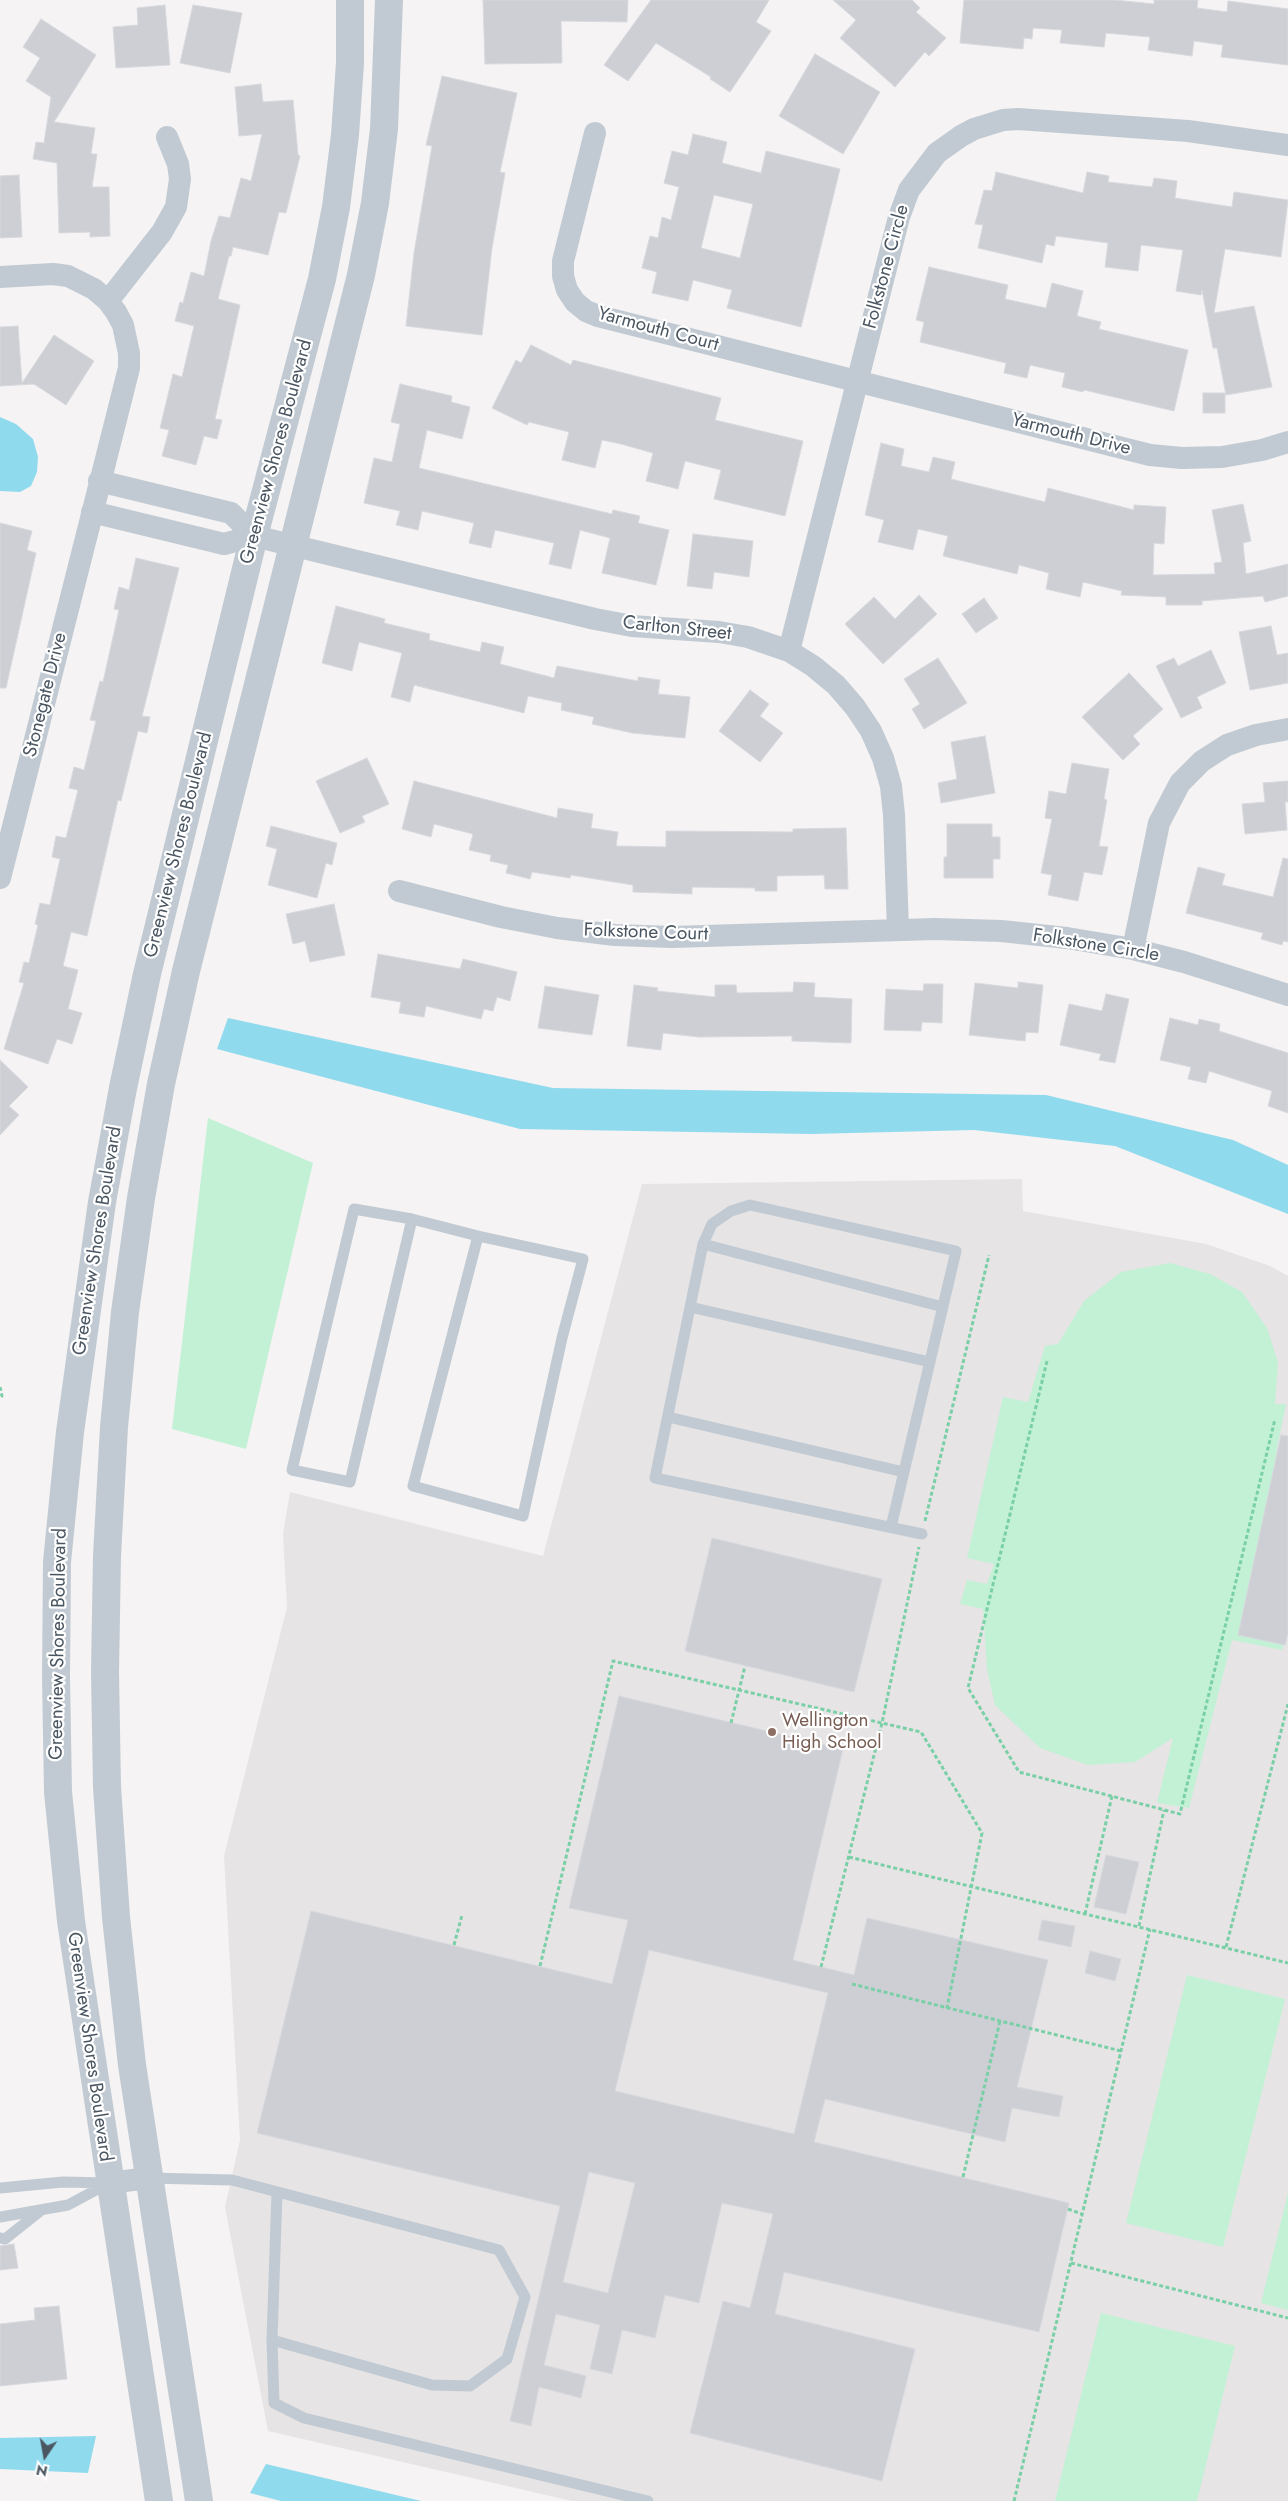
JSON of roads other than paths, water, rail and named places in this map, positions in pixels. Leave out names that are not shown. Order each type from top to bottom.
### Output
[{"type":"street","name":"Greenview Shores Boulevard","points":[[159,2501],[71,1921],[58,1792],[57,1562],[70,1432],[102,1202],[123,1088],[150,965],[254,536],[322,278],[336,207],[345,135],[350,62],[350,0]]},
{"type":"street","name":"Greenview Shores Boulevard","points":[[199,2501],[132,2065],[119,1945],[107,1787],[105,1672],[106,1566],[114,1427],[128,1293],[141,1198],[161,1084],[186,971],[361,275],[375,203],[384,129],[389,0]]},
{"type":"street","name":"Folkstone Circle","points":[[789,652],[903,204],[909,190],[936,154],[961,136],[989,124],[1018,118],[1188,131],[1288,144]]},
{"type":"street","name":"Yarmouth Court","points":[[595,133],[563,261],[563,276],[567,290],[575,302],[586,311],[598,316],[857,382]]},
{"type":"street","points":[[108,301],[162,232],[176,207],[180,179],[178,164],[167,137]]},
{"type":"street","name":"Stonegate Drive","points":[[0,277],[40,274],[68,276],[94,289],[108,301],[123,325],[129,353],[129,368],[0,878]]},
{"type":"street","name":"Yarmouth Drive","points":[[857,382],[1150,455],[1182,458],[1222,457],[1262,450],[1288,442]]},
{"type":"street","points":[[99,482],[231,513],[254,536]]},
{"type":"street","points":[[92,512],[224,544],[254,536]]},
{"type":"street","name":"Carlton Street","points":[[254,536],[595,619],[632,626],[748,636],[789,652],[821,672],[855,707],[871,731],[883,758],[891,786],[894,815],[898,930]]},
{"type":"street","points":[[1133,949],[1159,823],[1180,783],[1202,761],[1227,745],[1256,735],[1288,730]]},
{"type":"street","name":"Folkstone Court","points":[[399,891],[501,917],[557,928],[615,935],[672,938],[898,930]]},
{"type":"street","name":"Folkstone Circle","points":[[898,930],[1001,931],[1067,938],[1133,949],[1232,975],[1288,995]]},
{"type":"street","points":[[110,2183],[149,2178]]},
{"type":"lane","points":[[891,1527],[956,1251],[750,1205],[731,1211],[712,1224],[703,1244],[655,1478],[922,1534]]},
{"type":"lane","points":[[412,1219],[350,1482],[292,1470],[354,1209],[412,1219],[478,1236],[583,1259],[562,1338],[523,1516],[413,1486],[478,1236]]},
{"type":"lane","points":[[703,1244],[943,1307]]},
{"type":"lane","points":[[690,1306],[930,1362]]},
{"type":"lane","points":[[668,1417],[904,1472]]},
{"type":"lane","points":[[149,2178],[232,2180],[499,2250],[525,2297],[508,2359],[470,2386],[432,2385],[272,2340]]},
{"type":"lane","points":[[0,2188],[63,2182],[110,2183]]},
{"type":"lane","points":[[0,2218],[68,2205],[110,2183]]},
{"type":"lane","points":[[277,2192],[272,2340],[274,2403],[304,2418],[648,2501]]},
{"type":"lane","points":[[0,2238],[5,2239],[40,2210]]},
{"type":"water","points":[[0,417],[16,424],[33,439],[38,457],[37,472],[31,486],[20,492],[0,491]]},
{"type":"water","points":[[228,1018],[553,1088],[1046,1095],[1233,1140],[1288,1165],[1288,1214],[1115,1146],[974,1130],[811,1134],[520,1129],[217,1049]]},
{"type":"water","points":[[96,2436],[88,2473],[0,2469],[0,2438]]},
{"type":"water","points":[[266,2464],[421,2501],[281,2501],[250,2493]]},
{"type":"place","name":"Wellington High School","points":[[772,1732]]}]
